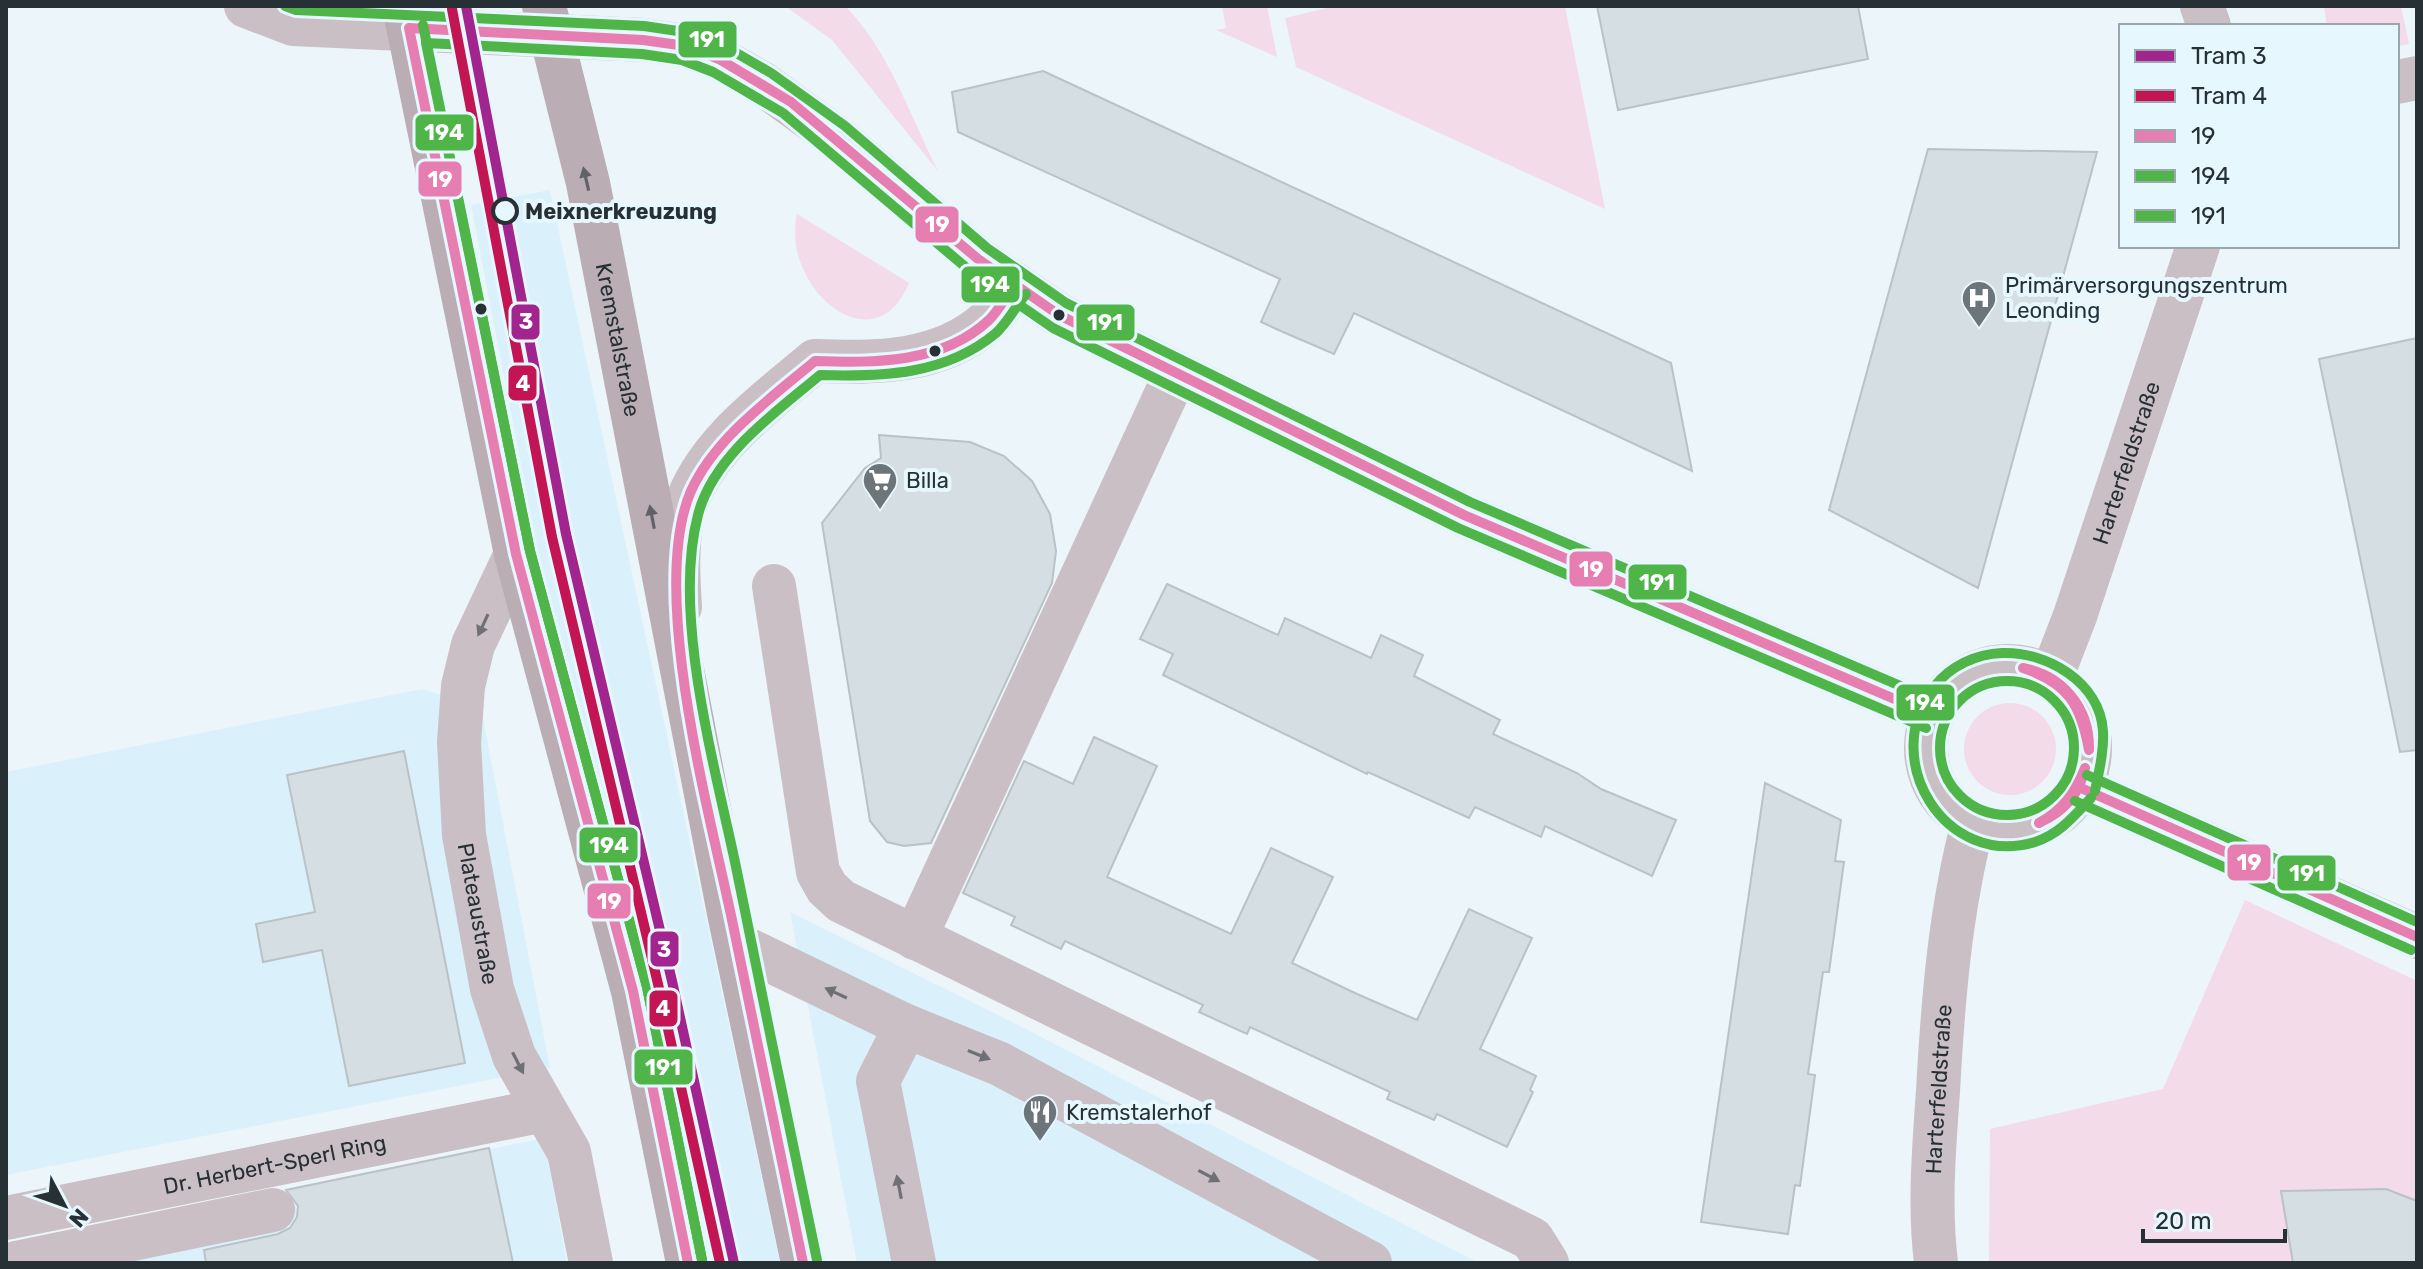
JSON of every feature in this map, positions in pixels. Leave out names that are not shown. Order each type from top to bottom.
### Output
[{"type":"main road","points":[[406,17],[516,554],[633,991],[688,1263]]},
{"type":"main road","name":"Kremstalstraße","points":[[548,20],[588,183],[682,676],[803,1263]]},
{"type":"street","points":[[246,6],[293,24],[406,17],[548,20],[686,46],[719,59],[791,102],[978,259],[1059,315],[1175,375],[1464,515],[1932,715]]},
{"type":"street","name":"Harterfeldstraße","points":[[2051,678],[2075,616],[2197,248]]},
{"type":"street","points":[[682,676],[678,578],[685,509],[706,468],[747,418],[815,361],[881,363],[935,352],[988,321],[1015,285]]},
{"type":"street","points":[[915,938],[1175,375]]},
{"type":"street","name":"Plateaustraße","points":[[516,554],[473,645],[463,686],[460,757],[464,835],[492,989],[514,1056],[569,1152],[591,1263]]},
{"type":"street","points":[[774,586],[818,872],[827,888],[841,901],[1532,1239],[1547,1263]]},
{"type":"street","points":[[2020,666],[2051,678],[2067,690],[2087,725],[2091,748],[2081,788],[2058,814],[2033,827],[1991,830],[1973,823],[1953,810],[1937,791],[1928,770],[1925,742],[1932,715],[1947,692],[1969,675],[1993,667],[2020,666]]},
{"type":"street","points":[[2081,788],[2417,937]]},
{"type":"street","name":"Harterfeldstraße","points":[[1936,1263],[1933,1197],[1943,1000],[1957,885],[1973,823]]},
{"type":"street","points":[[736,944],[906,1026],[1000,1064],[1370,1263]]},
{"type":"street","points":[[906,1026],[878,1081],[914,1263]]},
{"type":"street","name":"Dr. Herbert-Sperl Ring","points":[[6,1218],[544,1110]]},
{"type":"street","points":[[16,1263],[273,1210]]},
{"type":"shaded area","points":[[785,6],[845,6],[874,43],[898,84],[938,171],[832,40]]},
{"type":"shaded area","points":[[1222,6],[1267,6],[1277,57],[1216,30],[1226,28]]},
{"type":"shaded area","points":[[1335,6],[1565,6],[1605,209],[1296,67],[1285,18]]},
{"type":"shaded area","points":[[2324,6],[2401,6],[2409,44],[2399,46],[2399,24],[2327,24]]},
{"type":"shaded area","points":[[550,190],[780,1263],[713,1263],[651,986],[536,542],[471,205]]},
{"type":"shaded area","points":[[797,214],[909,283],[893,307],[874,318],[854,318],[834,308],[816,290],[802,268],[795,241]]},
{"type":"shaded area","points":[[422,689],[481,708],[550,1068],[6,1175],[6,772]]},
{"type":"shaded area","points":[[2010,703],[2028,706],[2043,716],[2053,731],[2056,749],[2053,767],[2043,782],[2028,792],[2010,795],[1992,792],[1977,782],[1967,767],[1964,749],[1967,731],[1977,716],[1992,706]]},
{"type":"shaded area","points":[[2245,900],[2417,981],[2417,1263],[1989,1263],[1990,1129],[2163,1089]]},
{"type":"shaded area","name":"Kremstalerhof","points":[[790,912],[1014,1023],[1479,1263],[857,1263]]},
{"type":"shaded area","points":[[544,1138],[567,1263],[6,1263],[6,1250]]},
{"type":"building","points":[[1597,6],[1858,6],[1868,59],[1618,110]]},
{"type":"building","points":[[1043,71],[1671,363],[1692,471],[1354,313],[1334,354],[1261,322],[1280,279],[958,132],[952,92]]},
{"type":"building","points":[[1928,149],[2097,152],[1978,588],[1829,510]]},
{"type":"building","points":[[2417,338],[2417,750],[2400,752],[2319,359]]},
{"type":"building","points":[[879,435],[970,442],[1004,456],[1032,481],[1050,514],[1056,551],[1052,583],[931,843],[904,846],[887,842],[870,821],[822,523],[865,468],[881,458]]},
{"type":"building","points":[[1167,584],[1278,635],[1285,618],[1371,658],[1381,635],[1423,655],[1414,676],[1500,720],[1493,734],[1577,773],[1601,789],[1676,820],[1652,876],[1545,826],[1541,837],[1475,807],[1469,818],[1367,774],[1163,675],[1173,654],[1140,639]]},
{"type":"building","points":[[1094,737],[1157,766],[1107,877],[1231,934],[1271,848],[1333,877],[1292,963],[1357,994],[1417,1020],[1469,909],[1532,938],[1480,1049],[1536,1076],[1530,1090],[1533,1092],[1507,1147],[1437,1114],[1434,1120],[1387,1099],[1390,1092],[1250,1027],[1247,1034],[1199,1012],[1203,1005],[1065,941],[1061,949],[1011,925],[1015,917],[963,893],[1024,761],[1073,784]]},
{"type":"building","points":[[404,751],[465,1063],[349,1086],[322,950],[263,962],[256,924],[315,912],[287,775]]},
{"type":"building","points":[[1765,783],[1841,820],[1835,861],[1844,862],[1829,972],[1823,972],[1808,1074],[1815,1075],[1800,1186],[1795,1185],[1788,1234],[1701,1222]]},
{"type":"building","points":[[489,1148],[513,1263],[206,1263],[204,1250],[278,1234],[290,1228],[297,1217],[298,1206],[286,1190]]},
{"type":"building","points":[[2386,1189],[2417,1201],[2417,1263],[2293,1263],[2281,1191]]},
{"type":"tram line","name":"3","points":[[466,6],[566,534],[672,981],[734,1263]]},
{"type":"tram line","name":"4","points":[[452,9],[552,537],[658,984],[720,1263]]},
{"type":"transit line","name":"191","points":[[285,6],[296,10],[644,26],[691,33],[726,47],[771,73],[845,126],[987,248],[1066,303],[1470,502],[1938,702]]},
{"type":"transit line","name":"191","points":[[423,25],[530,551],[647,987],[702,1260]]},
{"type":"transit line","name":"19","points":[[688,1263],[633,991],[516,554],[409,28],[643,40],[686,46],[719,59],[791,102],[978,259],[1059,315],[1464,515],[1932,715]]},
{"type":"transit line","name":"194","points":[[702,1260],[647,987],[530,551],[426,43],[642,54],[682,60],[713,72],[783,113],[969,270],[1053,328],[1458,528],[1926,728]]},
{"type":"transit line","name":"19","points":[[803,1263],[687,703],[676,585],[680,534],[691,491],[714,454],[763,404],[815,361],[884,361],[929,353],[950,345],[989,320],[1015,285]]},
{"type":"transit line","name":"194","points":[[817,1260],[699,688],[690,597],[691,554],[698,515],[717,473],[732,455],[766,420],[820,375],[890,374],[956,358],[996,333],[1026,294]]},
{"type":"transit line","name":"194","points":[[2091,798],[2059,829],[2035,842],[2003,846],[1973,839],[1949,824],[1930,802],[1918,775],[1914,745],[1919,715],[1934,687],[1956,667],[1992,654],[2036,657],[2068,673],[2081,684],[2100,713],[2103,746],[2095,791]]},
{"type":"transit line","name":"19","points":[[2023,668],[2051,678],[2072,697],[2085,721],[2089,750]]},
{"type":"transit line","name":"19","points":[[2023,668],[2051,681],[2070,698],[2082,720],[2089,750]]},
{"type":"transit line","name":"191","points":[[2007,681],[2033,686],[2054,701],[2069,722],[2074,748],[2069,774],[2054,795],[2033,810],[2007,815],[1981,810],[1960,795],[1945,774],[1940,748],[1945,722],[1960,701],[1981,686],[2007,681]]},
{"type":"transit line","name":"19","points":[[2039,823],[2067,800],[2085,768]]},
{"type":"transit line","name":"19","points":[[2039,823],[2070,801],[2085,768]]},
{"type":"transit line","name":"191","points":[[2087,775],[2417,922]]},
{"type":"transit line","name":"19","points":[[2081,788],[2417,937]]},
{"type":"transit line","name":"194","points":[[2075,801],[2411,950]]},
{"type":"place","name":"Meixnerkreuzung","points":[[505,211]]},
{"type":"place","name":"Primärversorgungszentrum Leonding","points":[[1979,329]]},
{"type":"place","name":"Billa","points":[[880,511]]},
{"type":"place","name":"Kremstalerhof","points":[[1040,1143]]}]
